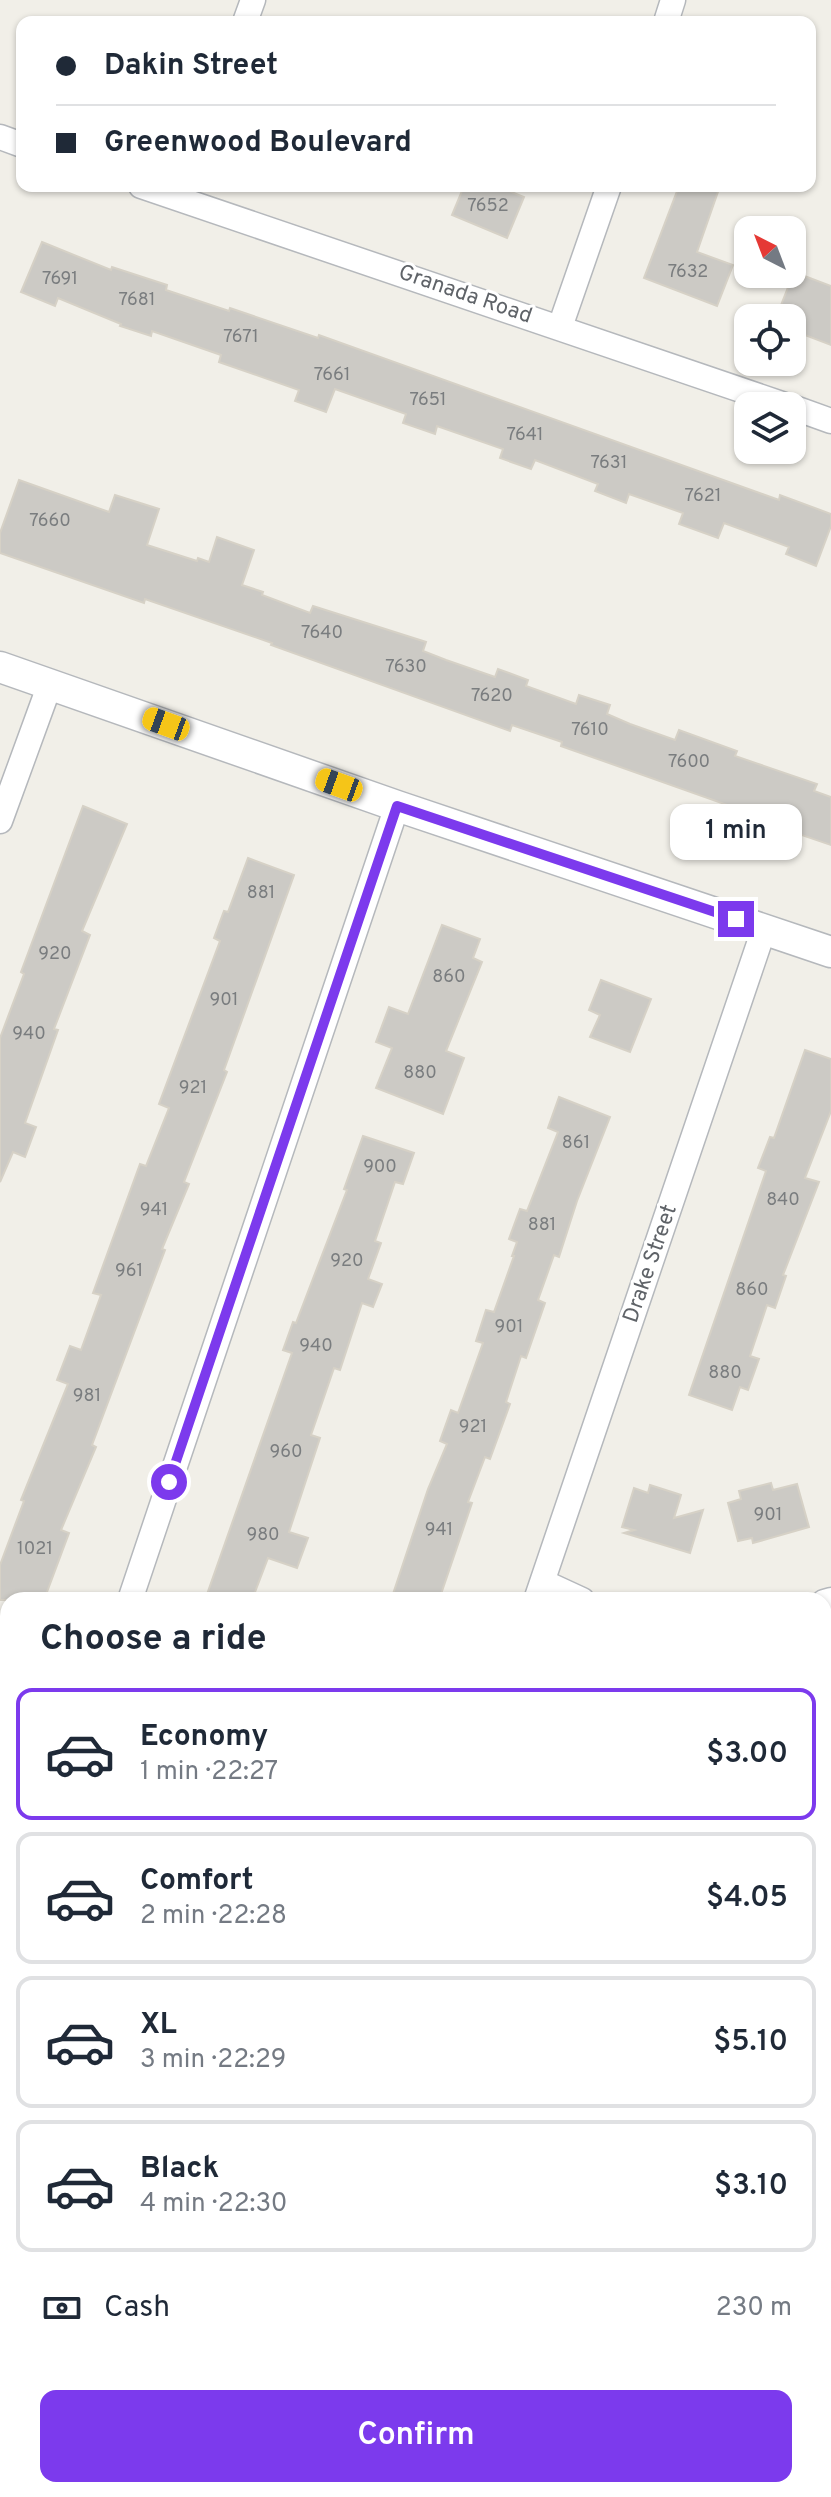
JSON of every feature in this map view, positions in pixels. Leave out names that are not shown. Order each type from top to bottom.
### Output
[{"type":"street","points":[[560,327],[607,192]]},
{"type":"street","name":"Granada Road","points":[[186,193],[747,392]]},
{"type":"street","name":"Granada Road","points":[[806,412],[831,421]]},
{"type":"street","points":[[0,667],[397,806],[831,952]]},
{"type":"street","points":[[0,821],[50,684]]},
{"type":"street","points":[[133,1592],[397,806]]},
{"type":"street","name":"Drake Street","points":[[540,1591],[764,929]]},
{"type":"building","points":[[462,192],[512,192],[524,197],[507,238],[452,215]]},
{"type":"building","points":[[677,192],[718,192],[697,252],[733,265],[717,306],[644,278]]},
{"type":"building","points":[[42,242],[111,270],[112,267],[167,285],[166,290],[318,338],[319,335],[779,500],[780,495],[831,514],[831,526],[816,566],[786,554],[789,547],[724,523],[718,538],[679,524],[683,513],[629,494],[626,503],[595,491],[598,484],[535,460],[531,469],[500,458],[503,449],[437,426],[435,434],[403,423],[406,414],[335,389],[326,412],[295,401],[299,390],[219,362],[221,355],[152,331],[151,336],[120,326],[58,298],[55,306],[21,292]]},
{"type":"building","points":[[806,277],[831,286],[831,345],[806,335],[806,304],[781,304],[788,288],[806,288]]},
{"type":"building","points":[[19,480],[109,512],[115,495],[159,509],[147,545],[209,562],[217,537],[254,550],[242,585],[263,592],[262,595],[310,613],[313,606],[426,642],[423,651],[446,660],[495,677],[498,669],[528,680],[526,686],[576,704],[579,695],[610,705],[607,714],[630,724],[675,740],[679,730],[737,751],[735,756],[817,784],[814,791],[831,797],[831,845],[731,811],[733,807],[561,746],[562,742],[512,725],[510,731],[272,643],[0,553],[0,533]]},
{"type":"building","points":[[83,806],[127,824],[82,931],[90,935],[54,1029],[58,1030],[25,1123],[36,1127],[25,1157],[13,1152],[0,1182],[0,1038],[24,974],[21,972]]},
{"type":"building","points":[[248,858],[294,875],[224,1070],[227,1072],[184,1182],[189,1184],[162,1249],[165,1250],[92,1445],[96,1447],[61,1530],[69,1533],[47,1592],[0,1592],[0,1565],[24,1501],[21,1500],[68,1384],[57,1380],[70,1346],[81,1350],[101,1295],[93,1293],[140,1164],[146,1166],[169,1108],[159,1104],[220,941],[214,938],[224,911],[228,912]]},
{"type":"building","points":[[442,925],[480,939],[473,958],[482,962],[446,1051],[464,1058],[443,1114],[376,1088],[392,1048],[376,1042],[389,1007],[408,1014]]},
{"type":"building","points":[[601,980],[651,999],[630,1052],[590,1037],[600,1015],[589,1010]]},
{"type":"building","points":[[805,1050],[831,1059],[831,1111],[805,1178],[819,1182],[783,1275],[786,1276],[775,1308],[767,1305],[750,1356],[759,1359],[748,1390],[740,1387],[732,1410],[689,1395],[766,1171],[758,1168],[770,1137],[774,1138]]},
{"type":"building","points":[[559,1097],[610,1117],[559,1257],[554,1255],[538,1300],[545,1303],[526,1358],[521,1356],[506,1402],[510,1404],[490,1459],[485,1457],[468,1502],[472,1503],[442,1592],[394,1592],[428,1489],[447,1444],[440,1441],[451,1410],[458,1413],[483,1343],[476,1341],[486,1310],[494,1312],[514,1256],[517,1242],[509,1239],[520,1209],[527,1211],[558,1132],[548,1128]]},
{"type":"building","points":[[363,1136],[414,1153],[403,1184],[395,1182],[375,1241],[381,1243],[368,1279],[382,1284],[373,1307],[362,1303],[340,1370],[334,1368],[311,1435],[320,1438],[289,1532],[308,1538],[297,1568],[268,1558],[255,1592],[208,1592],[292,1353],[283,1350],[347,1190],[344,1189]]},
{"type":"building","points":[[771,1483],[773,1490],[797,1484],[809,1527],[753,1543],[752,1538],[738,1541],[728,1503],[741,1499],[739,1491]]},
{"type":"building","points":[[650,1485],[681,1495],[674,1518],[703,1510],[690,1553],[624,1533],[634,1530],[622,1527],[634,1488],[648,1493]]},
{"type":"route","points":[[169,1482],[397,806],[736,919]]}]
